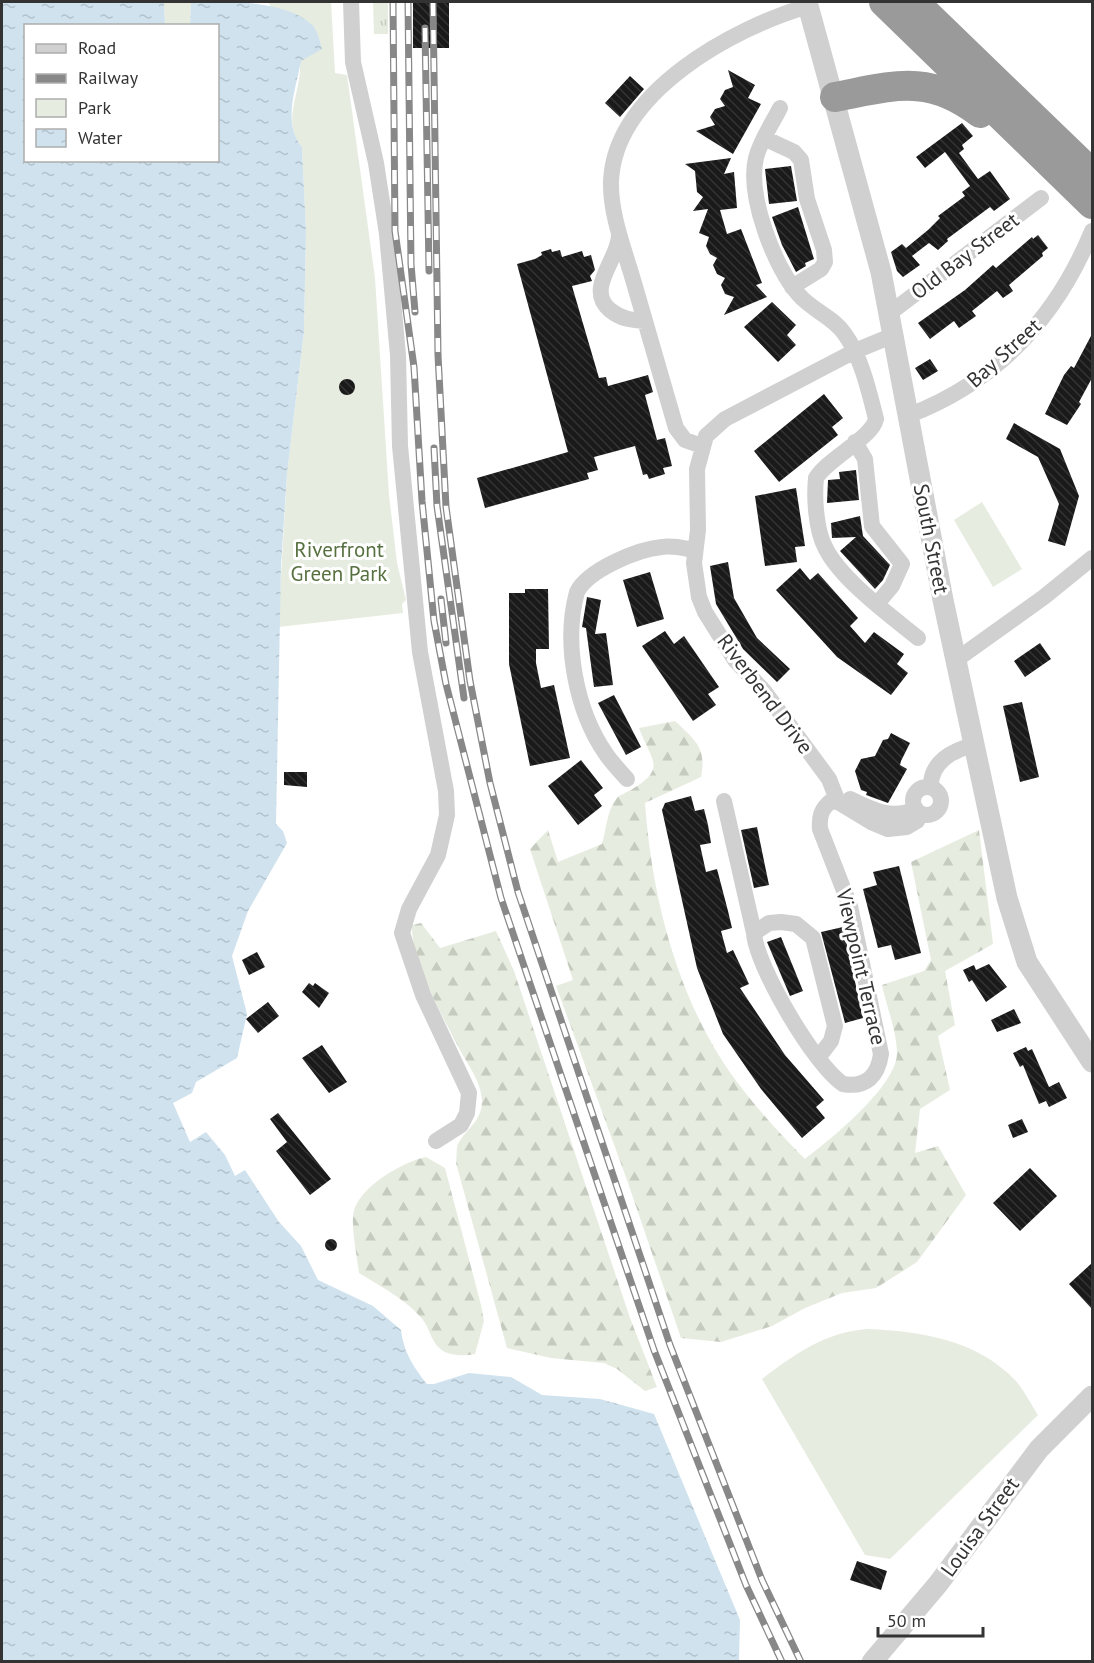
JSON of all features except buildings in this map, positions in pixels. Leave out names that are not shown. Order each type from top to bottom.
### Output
[{"type":"highway","points":[[884,2],[1092,204]]},
{"type":"highway","points":[[914,2],[1092,174]]},
{"type":"highway","points":[[835,97],[894,85],[937,88],[965,102],[1019,145],[1054,167]]},
{"type":"street","points":[[351,2],[353,62],[376,164],[387,234],[398,355],[400,446],[420,652],[446,791],[447,815],[438,855],[410,909],[402,933],[423,995],[470,1093],[468,1113],[461,1125],[436,1141]]},
{"type":"street","points":[[702,446],[685,440],[676,428],[619,232],[611,182],[615,155],[627,130],[645,105],[679,72],[707,52],[808,4]]},
{"type":"street","name":"South Street","points":[[808,4],[872,231],[890,313],[956,660],[1007,898],[1027,962],[1092,1062]]},
{"type":"street","points":[[780,108],[755,161],[758,202],[780,266],[792,287],[808,304],[842,330],[855,351],[876,419],[872,428],[826,465],[816,478],[821,536],[829,554],[877,604],[918,638]]},
{"type":"street","points":[[764,138],[794,152],[801,160],[807,199],[824,250],[825,262],[821,268],[792,287]]},
{"type":"street","name":"Old Bay Street","points":[[890,313],[1041,198]]},
{"type":"street","points":[[619,232],[618,245],[600,286],[600,296],[606,307],[619,317],[645,321]]},
{"type":"street","name":"Bay Street","points":[[908,416],[944,401],[966,388],[1026,339],[1053,307],[1091,235]]},
{"type":"street","name":"Riverbend Drive","points":[[837,797],[829,779],[764,691],[735,660],[705,612],[699,597],[694,550],[698,530],[697,469],[702,446],[710,432],[725,419],[855,351],[894,335]]},
{"type":"street","points":[[855,442],[865,459],[872,526],[902,564],[892,586],[877,604]]},
{"type":"street","points":[[627,779],[606,755],[597,740],[579,690],[572,641],[577,592],[597,573],[630,555],[667,546],[694,550]]},
{"type":"street","points":[[956,660],[1044,597],[1092,558]]},
{"type":"street","points":[[837,797],[882,813],[903,815],[919,811],[913,804],[915,792],[931,787],[933,772],[943,759],[957,750],[974,745]]},
{"type":"street","name":"Viewpoint Terrace","points":[[818,1058],[831,1041],[835,1026],[813,938],[796,924],[781,922],[769,923],[754,933],[756,946],[789,1014],[818,1058],[838,1081],[851,1086],[859,1085],[873,1077],[881,1054],[850,906],[820,830],[819,820],[823,809],[837,797]]},
{"type":"street","points":[[724,801],[754,933]]},
{"type":"street","name":"Louisa Street","points":[[872,1662],[938,1584],[1039,1449],[1092,1396]]},
{"type":"green space","points":[[164,2],[191,2],[190,24],[165,24]]},
{"type":"green space","name":"Riverfront Green Park","points":[[268,2],[331,2],[335,73],[347,75],[375,278],[389,495],[397,563],[406,600],[402,604],[403,613],[278,627],[287,474],[304,331],[306,231],[302,147],[296,137],[292,116],[300,63],[292,42]]},
{"type":"green space","points":[[373,2],[388,2],[388,34],[374,34]]},
{"type":"green space","points":[[982,502],[1022,569],[993,587],[954,520]]},
{"type":"green space","points":[[675,721],[698,745],[702,767],[701,777],[645,803],[652,867],[666,930],[687,992],[715,1049],[757,1107],[805,1159],[860,1111],[886,1081],[894,1066],[897,1045],[882,985],[924,971],[931,960],[911,862],[979,830],[993,944],[945,971],[955,1025],[938,1036],[950,1090],[920,1109],[915,1153],[938,1146],[966,1195],[917,1262],[876,1288],[842,1293],[805,1308],[772,1326],[721,1342],[681,1338],[627,1180],[556,986],[573,980],[530,849],[548,830],[558,862],[602,844],[609,815],[616,799],[650,776],[653,769],[651,756],[639,728]]},
{"type":"green space","points":[[421,923],[440,948],[496,931],[514,971],[630,1318],[657,1387],[645,1391],[617,1369],[604,1363],[551,1358],[507,1348],[456,1163],[458,1144],[480,1114],[481,1094],[474,1074],[445,1022],[422,972],[413,940],[412,925]]},
{"type":"green space","points":[[426,1157],[445,1168],[481,1305],[484,1321],[475,1354],[459,1355],[443,1351],[436,1344],[426,1324],[417,1313],[393,1294],[359,1273],[353,1230],[356,1206],[362,1196],[381,1178]]},
{"type":"green space","points":[[868,1329],[927,1335],[947,1340],[983,1355],[1015,1380],[1038,1415],[890,1559],[865,1555],[762,1379],[811,1346],[838,1335]]},
{"type":"water","points":[[2,2],[164,2],[165,24],[24,24],[24,162],[219,162],[219,24],[190,24],[191,2],[257,4],[274,7],[304,18],[314,27],[322,49],[301,61],[292,106],[293,127],[302,147],[306,231],[304,331],[287,474],[281,566],[276,824],[283,831],[287,843],[248,911],[232,956],[247,1014],[237,1058],[196,1082],[192,1093],[173,1103],[190,1142],[206,1132],[225,1155],[235,1176],[245,1170],[279,1222],[301,1246],[318,1280],[373,1306],[401,1330],[410,1359],[427,1384],[469,1373],[511,1377],[542,1395],[600,1399],[654,1414],[740,1620],[739,1661],[2,1661]]},
{"type":"railway","points":[[393,2],[395,231],[414,367],[422,501],[434,621],[446,684],[501,898],[654,1350],[746,1585],[782,1662]]},
{"type":"railway","points":[[408,2],[411,264],[415,312]]},
{"type":"railway","points":[[433,2],[438,355],[446,507],[470,681],[490,783],[518,892],[670,1345],[762,1580],[801,1662]]},
{"type":"railway","points":[[425,28],[429,271]]},
{"type":"railway","points":[[434,448],[437,506],[464,698]]},
{"type":"railway","points":[[441,599],[446,643]]}]
